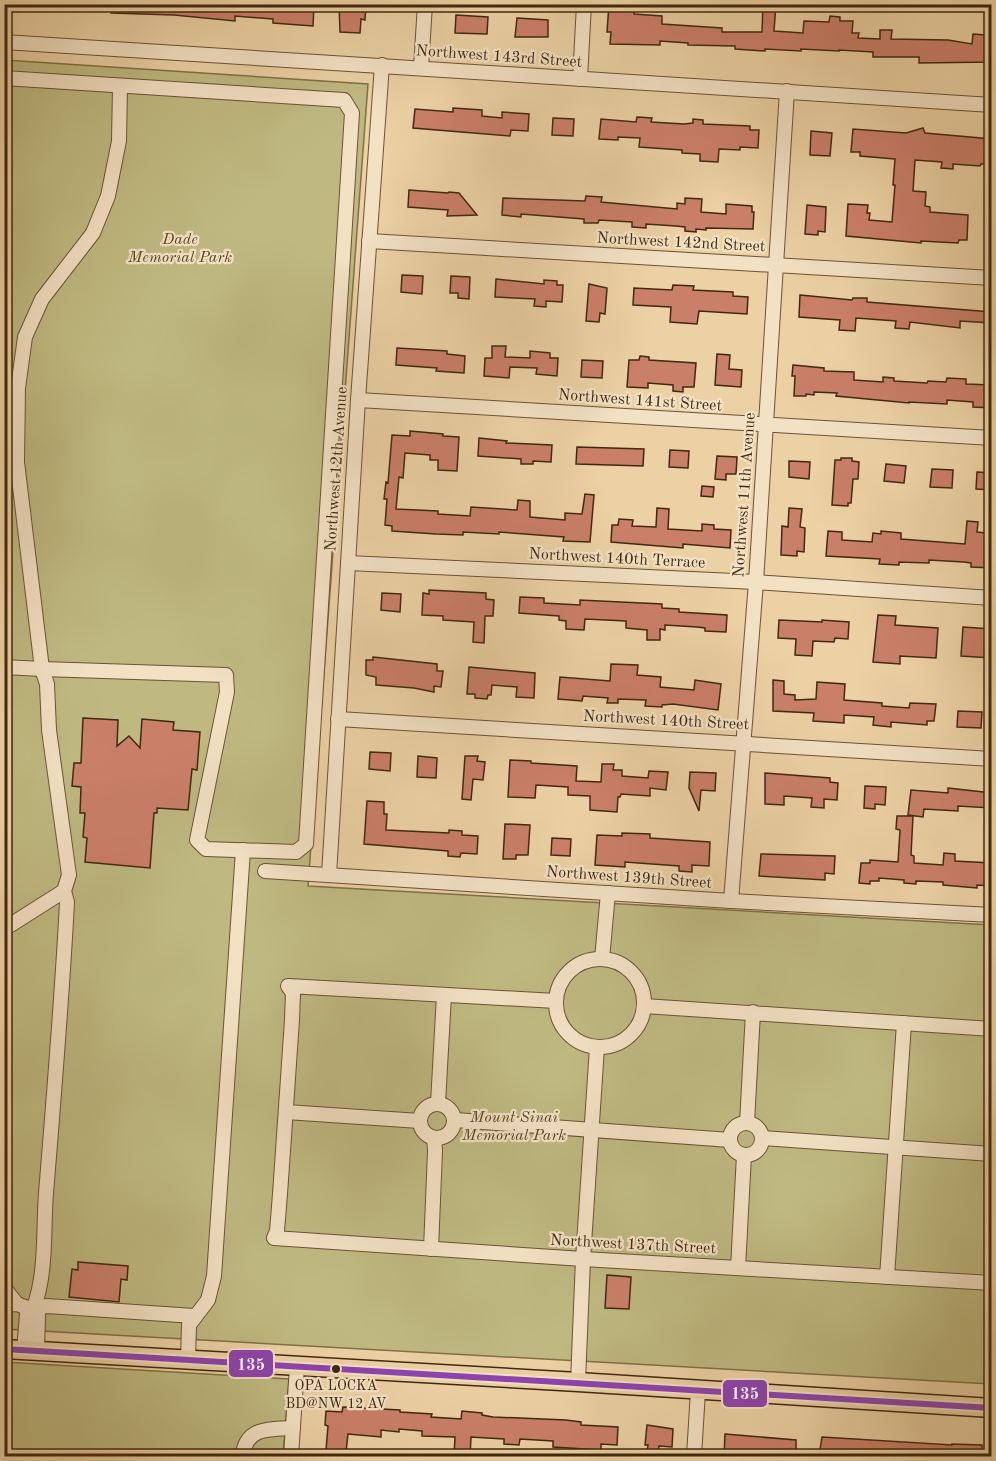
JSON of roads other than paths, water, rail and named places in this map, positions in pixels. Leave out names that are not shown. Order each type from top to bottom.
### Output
[{"type":"main road","points":[[4,1349],[992,1408]]},
{"type":"street","points":[[421,68],[426,4]]},
{"type":"street","points":[[580,78],[584,4]]},
{"type":"street","name":"Northwest 143rd Street","points":[[4,42],[992,105]]},
{"type":"street","name":"Northwest 12th Avenue","points":[[329,875],[358,400],[382,65]]},
{"type":"street","points":[[4,78],[344,100],[352,113],[306,844],[296,852],[206,849],[197,840],[227,692],[226,675],[4,667]]},
{"type":"street","points":[[4,929],[63,891],[69,875],[49,730],[47,684],[42,669],[17,462],[18,388],[25,337],[42,299],[93,233],[108,196],[119,141],[120,86]]},
{"type":"street","name":"Northwest 11th Avenue","points":[[731,901],[756,582],[787,91]]},
{"type":"street","name":"Northwest 142nd Street","points":[[369,241],[992,278]]},
{"type":"street","name":"Northwest 141st Street","points":[[358,400],[992,438]]},
{"type":"street","points":[[4,450],[17,462]]},
{"type":"street","name":"Northwest 140th Terrace","points":[[348,563],[756,582],[992,598]]},
{"type":"street","name":"Northwest 140th Street","points":[[338,719],[744,742],[992,759]]},
{"type":"street","points":[[188,1360],[189,1325],[208,1300],[214,1276],[243,850]]},
{"type":"street","name":"Northwest 139th Street","points":[[265,871],[992,915]]},
{"type":"street","points":[[33,1310],[41,1290],[63,978],[67,902],[63,891]]},
{"type":"street","points":[[602,959],[608,893]]},
{"type":"street","points":[[602,959],[619,963],[633,974],[642,989],[644,1006],[639,1023],[629,1036],[614,1045],[597,1047],[580,1042],[567,1032],[558,1017],[556,1001],[560,984],[570,970],[585,961],[602,959]]},
{"type":"street","points":[[420,1121],[286,1112],[293,993],[288,986],[556,1001]]},
{"type":"street","points":[[438,1103],[444,995]]},
{"type":"street","points":[[644,1006],[992,1029]]},
{"type":"street","points":[[747,1123],[753,1012]]},
{"type":"street","points":[[887,1277],[904,1023]]},
{"type":"street","points":[[578,1382],[583,1259],[597,1047]]},
{"type":"street","points":[[438,1103],[450,1109],[455,1120],[450,1132],[445,1136],[434,1138],[424,1132],[420,1121],[427,1107],[438,1103]]},
{"type":"street","name":"Northwest 137th Street","points":[[286,1112],[278,1222],[274,1238],[992,1283]]},
{"type":"street","points":[[455,1120],[729,1140]]},
{"type":"street","points":[[747,1123],[758,1127],[762,1138],[754,1153],[744,1155],[734,1150],[729,1140],[736,1126],[747,1123]]},
{"type":"street","points":[[431,1249],[434,1138]]},
{"type":"street","points":[[762,1138],[992,1154]]},
{"type":"street","points":[[738,1268],[744,1155]]},
{"type":"street","points":[[4,1288],[11,1304],[33,1310],[38,1315],[30,1351]]},
{"type":"street","points":[[33,1310],[46,1306],[194,1316]]},
{"type":"street","points":[[291,1456],[297,1367]]},
{"type":"street","points":[[694,1456],[698,1391]]},
{"type":"street","points":[[243,1456],[244,1448],[250,1437],[264,1429],[293,1428]]},
{"type":"place","name":"OPA LOCKA BD@NW 12 AV","points":[[336,1369]]},
{"type":"park label","name":"Dade Memorial Park","points":[[180,249]]},
{"type":"park label","name":"Mount Sinai Memorial Park","points":[[514,1127]]}]
